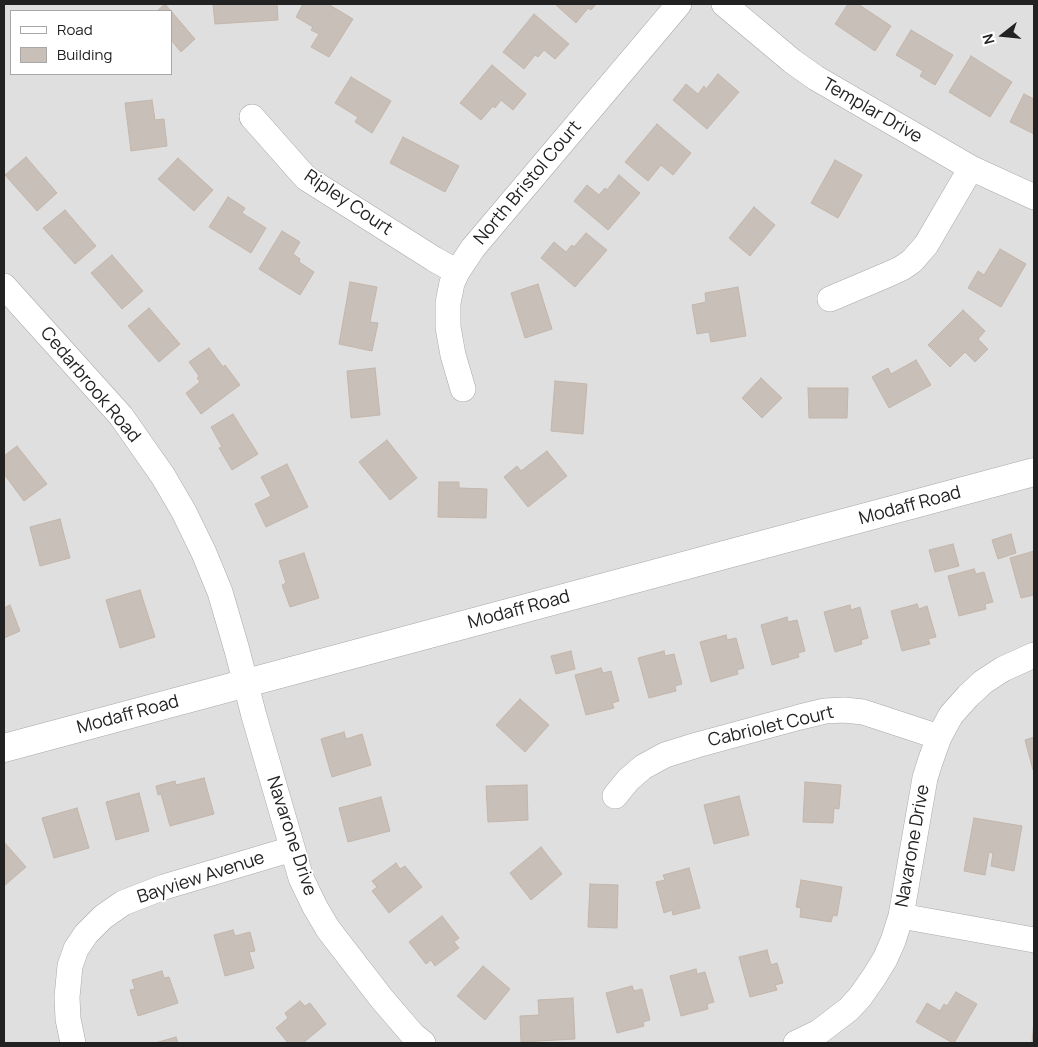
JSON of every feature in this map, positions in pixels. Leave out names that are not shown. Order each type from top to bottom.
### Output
[{"type":"street","name":"North Bristol Court","points":[[463,389],[453,355],[448,327],[448,303],[452,283],[457,272],[473,248],[679,4]]},
{"type":"street","name":"Templar Drive","points":[[724,4],[816,78],[971,168],[1034,197]]},
{"type":"street","name":"Ripley Court","points":[[252,117],[306,178],[457,272]]},
{"type":"street","points":[[830,299],[902,268],[912,261],[926,245],[971,168]]},
{"type":"street","name":"Cedarbrook Road","points":[[4,286],[121,416],[163,476],[184,512],[220,592],[246,683]]},
{"type":"street","name":"Modaff Road","points":[[4,748],[1034,472]]},
{"type":"street","name":"Navarone Drive","points":[[796,1043],[819,1032],[849,1009],[860,997],[885,959],[901,916],[925,778],[939,737],[952,715],[983,682],[1003,668],[1034,655]]},
{"type":"street","name":"Navarone Drive","points":[[246,683],[292,849],[301,878],[315,907],[328,929],[382,999],[422,1043]]},
{"type":"street","name":"Cabriolet Court","points":[[615,796],[628,780],[643,767],[665,755],[697,744],[825,711],[863,712],[939,737]]},
{"type":"street","name":"Bayview Avenue","points":[[73,1043],[68,1019],[67,997],[70,966],[76,948],[86,934],[103,917],[123,903],[164,887],[292,849]]},
{"type":"street","points":[[901,916],[1034,940]]},
{"type":"shaded area","points":[[4,4],[1034,4],[1034,1043],[4,1043]]},
{"type":"building","points":[[165,4],[170,10],[158,10]]},
{"type":"building","points":[[213,4],[277,4],[278,20],[215,24]]},
{"type":"building","points":[[303,4],[328,4],[353,19],[329,57],[311,47],[319,34],[311,30],[313,27],[296,17]]},
{"type":"building","points":[[557,4],[596,4],[591,10],[588,8],[576,23]]},
{"type":"building","points":[[848,4],[858,4],[891,26],[875,51],[835,24]]},
{"type":"building","points":[[172,12],[195,39],[181,52],[172,41]]},
{"type":"building","points":[[534,14],[569,44],[555,59],[544,50],[538,57],[535,55],[524,69],[503,52]]},
{"type":"building","points":[[911,30],[953,55],[935,85],[920,76],[923,71],[896,55]]},
{"type":"building","points":[[971,56],[1012,82],[990,117],[949,92]]},
{"type":"building","points":[[492,65],[526,94],[513,110],[501,100],[481,120],[460,103]]},
{"type":"building","points":[[718,74],[739,92],[707,129],[673,100],[686,84],[698,94],[704,86],[706,89]]},
{"type":"building","points":[[351,77],[391,101],[372,133],[355,122],[358,117],[335,103]]},
{"type":"building","points":[[1024,94],[1034,99],[1034,134],[1010,122]]},
{"type":"building","points":[[152,100],[155,120],[164,119],[167,146],[131,151],[125,103]]},
{"type":"building","points":[[657,124],[691,153],[673,175],[661,165],[648,181],[625,162]]},
{"type":"building","points":[[403,137],[459,166],[445,192],[390,163]]},
{"type":"building","points":[[26,157],[57,193],[37,211],[5,175]]},
{"type":"building","points":[[178,158],[213,190],[194,211],[158,179]]},
{"type":"building","points":[[835,160],[862,175],[838,218],[811,203]]},
{"type":"building","points":[[619,175],[640,193],[608,230],[574,201],[587,185],[599,195],[605,188],[607,190]]},
{"type":"building","points":[[228,197],[245,208],[242,213],[266,228],[251,253],[209,227]]},
{"type":"building","points":[[754,207],[775,225],[750,256],[729,238]]},
{"type":"building","points":[[65,210],[96,246],[75,264],[43,228]]},
{"type":"building","points":[[282,231],[300,242],[293,254],[300,259],[299,262],[314,272],[300,295],[259,269]]},
{"type":"building","points":[[586,233],[607,250],[575,287],[541,258],[554,242],[566,252],[572,245],[574,247]]},
{"type":"building","points":[[1000,249],[1026,264],[1001,307],[968,288],[978,271],[984,275]]},
{"type":"building","points":[[112,255],[143,291],[122,309],[91,273]]},
{"type":"building","points":[[350,282],[377,287],[370,322],[378,323],[372,351],[339,344]]},
{"type":"building","points":[[538,284],[552,329],[525,338],[511,293]]},
{"type":"building","points":[[738,287],[746,336],[711,342],[709,332],[697,334],[692,305],[706,302],[705,293]]},
{"type":"building","points":[[149,308],[180,344],[159,362],[128,326]]},
{"type":"building","points":[[963,310],[985,331],[978,339],[988,349],[975,362],[965,352],[950,367],[928,345]]},
{"type":"building","points":[[209,348],[240,385],[201,414],[186,393],[200,382],[197,378],[199,376],[189,362]]},
{"type":"building","points":[[916,360],[931,385],[889,408],[872,377],[888,368],[891,374]]},
{"type":"building","points":[[375,368],[380,415],[351,418],[347,371]]},
{"type":"building","points":[[761,378],[782,398],[762,418],[742,398]]},
{"type":"building","points":[[555,381],[587,384],[583,434],[551,431]]},
{"type":"building","points":[[808,388],[848,388],[847,418],[809,418]]},
{"type":"building","points":[[233,414],[258,454],[232,470],[219,448],[222,447],[211,427]]},
{"type":"building","points":[[387,440],[417,478],[390,500],[359,462]]},
{"type":"building","points":[[17,446],[47,484],[24,501],[4,474],[4,456]]},
{"type":"building","points":[[547,451],[567,476],[528,507],[504,477],[517,466],[521,471]]},
{"type":"building","points":[[287,464],[308,507],[266,527],[255,504],[271,496],[261,477]]},
{"type":"building","points":[[439,482],[459,482],[459,488],[487,489],[486,518],[438,517]]},
{"type":"building","points":[[60,519],[70,558],[40,566],[30,527]]},
{"type":"building","points":[[1011,534],[1016,553],[998,559],[992,540]]},
{"type":"building","points":[[953,544],[959,566],[935,572],[929,550]]},
{"type":"building","points":[[1034,551],[1034,595],[1021,598],[1010,558]]},
{"type":"building","points":[[304,553],[319,598],[290,607],[282,585],[286,583],[279,561]]},
{"type":"building","points":[[974,569],[976,574],[984,572],[993,602],[985,604],[986,609],[959,616],[948,576]]},
{"type":"building","points":[[140,590],[155,637],[120,648],[106,600]]},
{"type":"building","points":[[917,604],[919,609],[927,606],[936,637],[928,639],[930,644],[902,651],[891,611]]},
{"type":"building","points":[[10,605],[20,631],[4,638],[4,608]]},
{"type":"building","points":[[850,605],[851,610],[860,607],[868,638],[861,640],[862,644],[835,652],[824,612]]},
{"type":"building","points":[[787,617],[788,622],[797,620],[805,651],[798,653],[799,657],[772,665],[761,625]]},
{"type":"building","points":[[726,635],[727,640],[736,638],[744,668],[737,670],[738,674],[711,682],[700,642]]},
{"type":"building","points":[[571,651],[575,669],[556,674],[551,656]]},
{"type":"building","points":[[664,651],[665,656],[674,654],[682,684],[675,686],[676,691],[649,698],[638,658]]},
{"type":"building","points":[[601,668],[603,673],[611,671],[619,701],[612,703],[614,708],[586,715],[575,675]]},
{"type":"building","points":[[520,699],[549,725],[525,752],[496,725]]},
{"type":"building","points":[[344,732],[346,739],[362,734],[371,765],[332,777],[321,739]]},
{"type":"building","points":[[1034,737],[1034,770],[1033,770],[1025,740]]},
{"type":"building","points":[[204,778],[214,814],[170,826],[161,794],[158,795],[156,786],[175,781],[176,785]]},
{"type":"building","points":[[805,782],[841,785],[839,809],[834,808],[833,823],[803,822]]},
{"type":"building","points":[[527,785],[528,820],[488,822],[486,786]]},
{"type":"building","points":[[139,793],[149,831],[116,840],[106,802]]},
{"type":"building","points":[[739,796],[749,835],[714,844],[704,805]]},
{"type":"building","points":[[381,797],[390,831],[348,842],[339,808]]},
{"type":"building","points":[[77,808],[89,848],[54,858],[42,818]]},
{"type":"building","points":[[974,818],[1022,826],[1014,871],[991,866],[993,853],[989,852],[985,875],[964,871]]},
{"type":"building","points":[[4,842],[26,867],[4,886]]},
{"type":"building","points":[[541,847],[562,874],[531,900],[510,873]]},
{"type":"building","points":[[396,863],[400,869],[405,866],[422,887],[389,913],[372,891],[377,887],[372,881]]},
{"type":"building","points":[[689,868],[700,908],[673,915],[672,910],[664,913],[656,882],[665,880],[663,875]]},
{"type":"building","points":[[801,880],[842,887],[837,916],[833,915],[831,922],[800,917],[801,908],[796,907]]},
{"type":"building","points":[[590,884],[618,885],[617,928],[588,927]]},
{"type":"building","points":[[442,916],[459,938],[454,942],[459,948],[435,966],[431,960],[426,964],[409,942]]},
{"type":"building","points":[[233,930],[235,936],[250,932],[255,951],[249,952],[254,968],[225,976],[214,935]]},
{"type":"building","points":[[767,950],[771,965],[777,963],[783,983],[775,985],[777,990],[750,997],[739,957]]},
{"type":"building","points":[[483,966],[510,989],[485,1020],[457,996]]},
{"type":"building","points":[[696,969],[697,974],[705,972],[714,1002],[707,1004],[708,1009],[681,1016],[670,976]]},
{"type":"building","points":[[162,971],[164,978],[169,977],[178,1003],[138,1016],[130,990],[135,989],[132,980]]},
{"type":"building","points":[[632,986],[634,991],[642,989],[650,1020],[643,1022],[644,1026],[617,1033],[606,993]]},
{"type":"building","points":[[956,992],[977,1004],[953,1043],[916,1022],[927,1003],[940,1011],[944,1004],[947,1006]]},
{"type":"building","points":[[573,998],[575,1039],[521,1042],[520,1016],[539,1015],[538,1000]]},
{"type":"building","points":[[300,1001],[305,1006],[310,1003],[326,1024],[303,1043],[288,1043],[276,1028],[288,1018],[285,1013]]},
{"type":"building","points":[[1034,1020],[1034,1043],[1032,1043]]},
{"type":"building","points":[[176,1037],[178,1043],[155,1043]]}]
